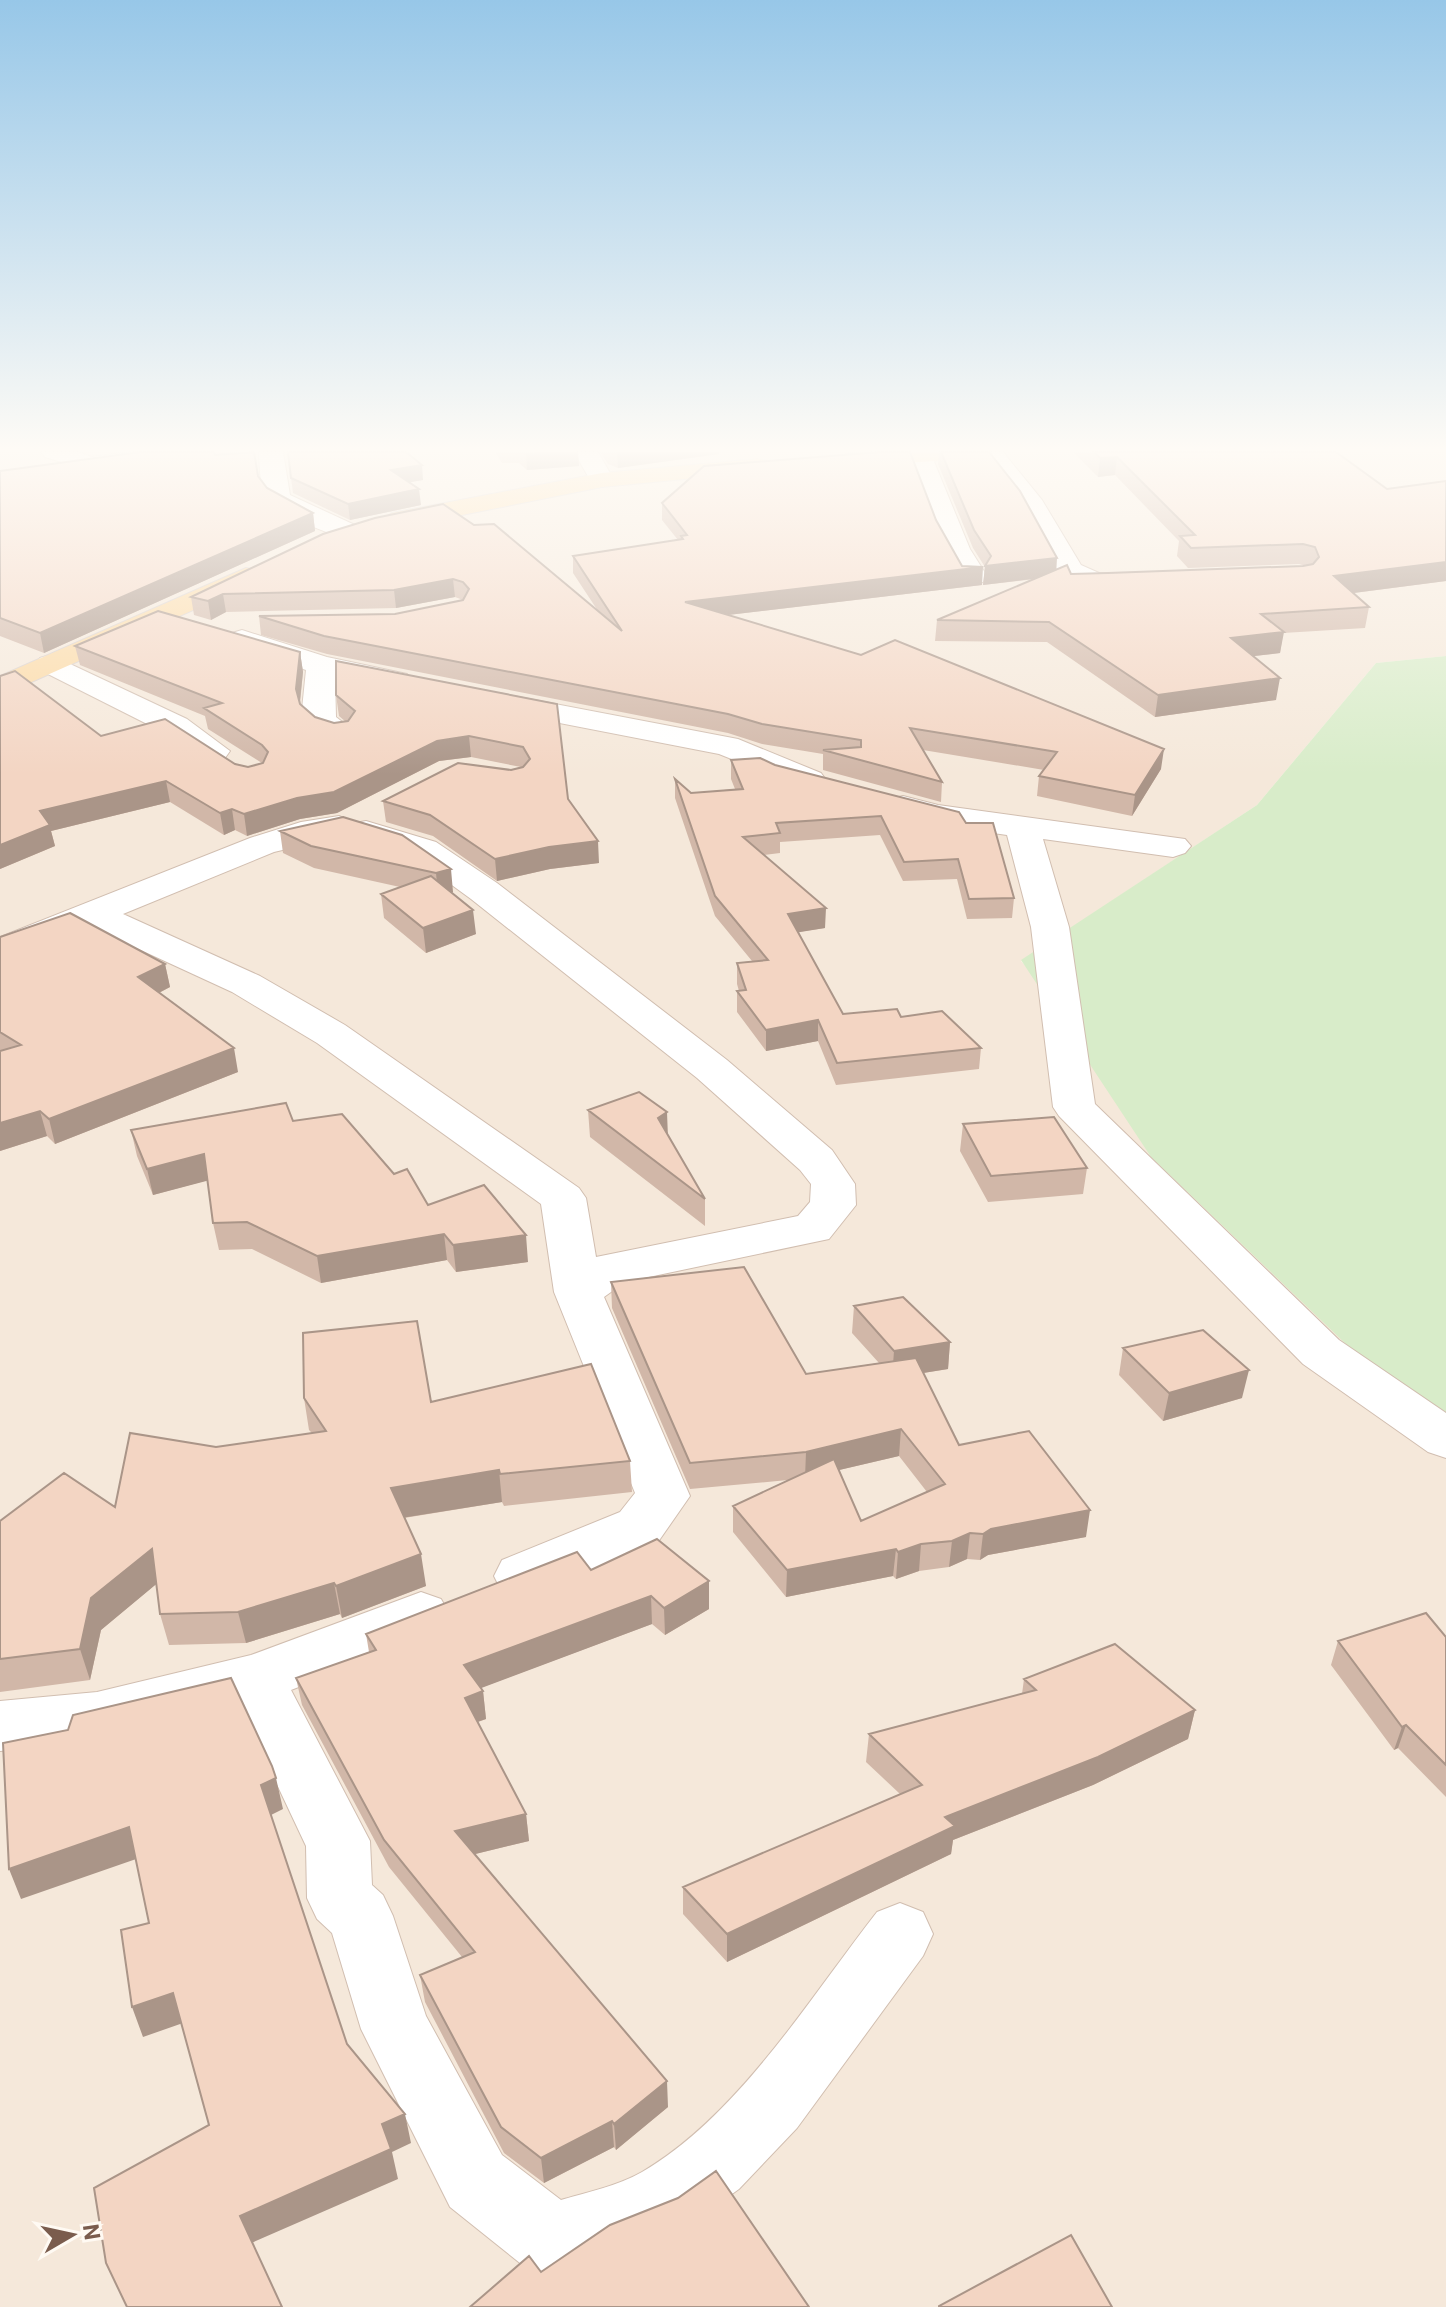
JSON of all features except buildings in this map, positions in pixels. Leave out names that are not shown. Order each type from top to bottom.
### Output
[{"type":"main road","points":[[0,687],[160,617],[273,563]]},
{"type":"street","points":[[963,560],[973,576]]},
{"type":"street","points":[[1061,560],[1075,576],[1105,582],[1150,580]]},
{"type":"street","points":[[160,617],[208,625],[321,665],[427,687]]},
{"type":"street","points":[[208,625],[285,621]]},
{"type":"street","points":[[51,664],[176,726],[239,767]]},
{"type":"street","points":[[321,665],[318,709],[321,722],[339,732]]},
{"type":"street","points":[[473,696],[727,746],[747,752],[787,774],[832,786]]},
{"type":"street","points":[[877,799],[937,815],[1173,846]]},
{"type":"street","points":[[0,950],[262,845],[301,832],[347,825],[385,805]]},
{"type":"street","points":[[347,825],[424,849],[484,891],[712,1069],[816,1160],[833,1184],[833,1205],[813,1228],[611,1269],[578,1292]]},
{"type":"street","points":[[1022,826],[1050,927],[1074,1107],[1321,1352],[1446,1439]]},
{"type":"street","points":[[0,1726],[97,1717],[256,1678],[639,1527],[663,1496],[578,1292],[563,1198],[331,1034],[246,984],[94,914]]},
{"type":"street","points":[[256,1678],[323,1818],[338,1841],[340,1898],[360,1916],[396,2029],[476,2181],[552,2240],[644,2210],[681,2190],[744,2138],[900,1934]]},
{"type":"shaded area","points":[[0,560],[1446,560],[1446,656],[1376,663],[1257,805],[1021,961],[1446,1440],[1446,2307],[0,2307]]},
{"type":"green space","points":[[1446,656],[1446,1440],[1151,1157],[1021,960],[1257,805],[1376,663]]}]
